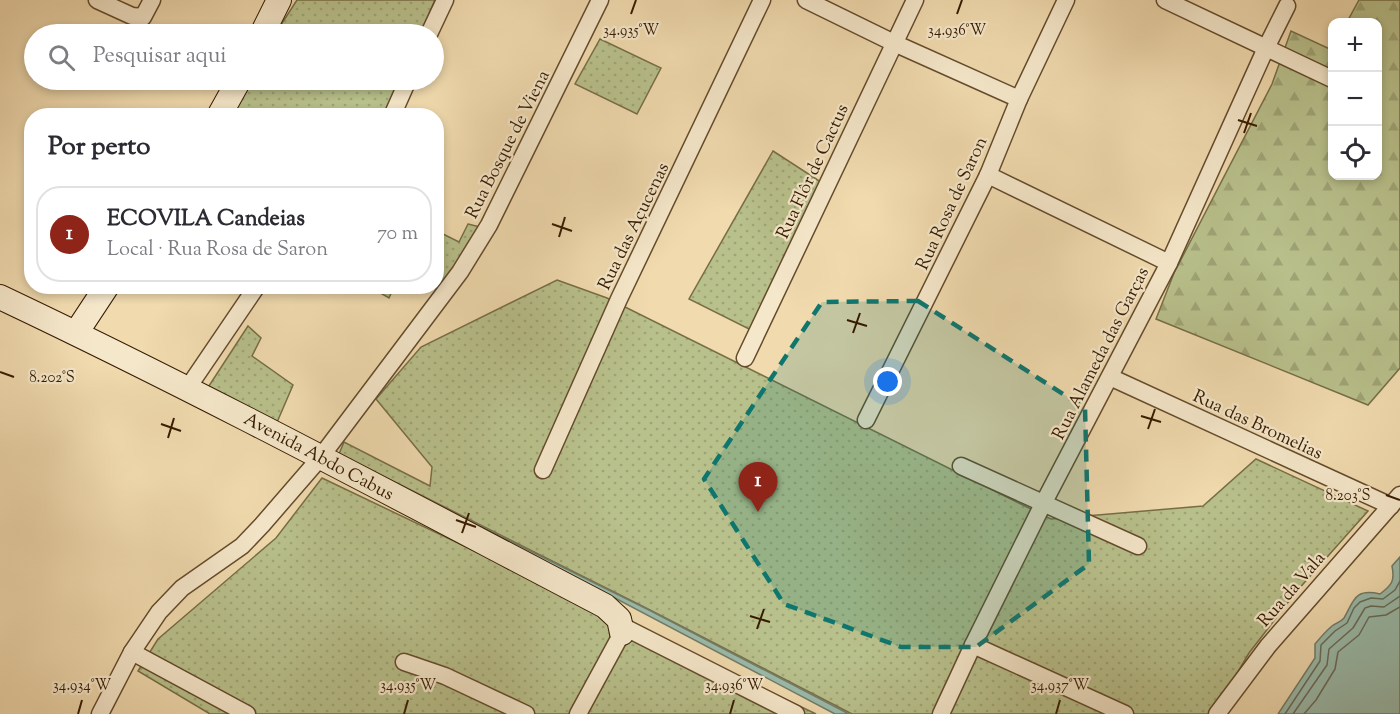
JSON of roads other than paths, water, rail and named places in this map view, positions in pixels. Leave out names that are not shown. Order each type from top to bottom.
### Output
[{"type":"main road","points":[[267,24],[279,0]]},
{"type":"main road","points":[[223,108],[233,90]]},
{"type":"main road","points":[[76,333],[102,294]]},
{"type":"main road","name":"Avenida Abdo Cabus","points":[[0,297],[253,421],[605,606],[620,619],[622,629]]},
{"type":"street","points":[[97,0],[132,16],[143,16],[152,0]]},
{"type":"street","points":[[434,24],[445,0]]},
{"type":"street","name":"Rua Bosque de Viena","points":[[444,292],[476,249],[600,0]]},
{"type":"street","name":"Rua das Açucenas","points":[[543,470],[619,299],[762,0]]},
{"type":"street","points":[[806,0],[894,43],[1019,99]]},
{"type":"street","name":"Rua Flôr de Cactus","points":[[745,358],[915,0]]},
{"type":"street","name":"Rua Rosa de Saron","points":[[866,420],[988,175],[1019,99],[1066,0]]},
{"type":"street","points":[[1165,0],[1328,77]]},
{"type":"street","name":"Rua Alameda das Garças","points":[[941,714],[1043,504],[1169,263],[1287,6]]},
{"type":"street","points":[[396,108],[404,90]]},
{"type":"street","points":[[988,175],[1169,263]]},
{"type":"street","points":[[188,389],[252,294]]},
{"type":"street","name":"Rua Bosque de Viena","points":[[100,714],[132,652],[159,612],[182,588],[242,546],[320,458],[442,294]]},
{"type":"street","name":"Rua das Bromelias","points":[[1110,377],[1395,501]]},
{"type":"street","points":[[961,466],[1138,546]]},
{"type":"street","name":"Rua da Vala","points":[[1217,714],[1268,646],[1395,501]]},
{"type":"street","points":[[578,714],[622,629],[796,714]]},
{"type":"street","points":[[973,645],[1125,714]]},
{"type":"street","points":[[132,652],[247,714]]},
{"type":"street","points":[[404,662],[445,676],[526,714]]},
{"type":"water","points":[[448,510],[651,611],[849,714],[835,714]]},
{"type":"water","points":[[1400,557],[1400,714],[1278,714],[1315,658],[1315,644],[1330,628],[1344,618],[1356,597],[1365,593],[1380,594],[1387,588],[1393,579],[1392,566]]},
{"type":"place","name":"ECOVILA Candeias","points":[[758,512]]}]
